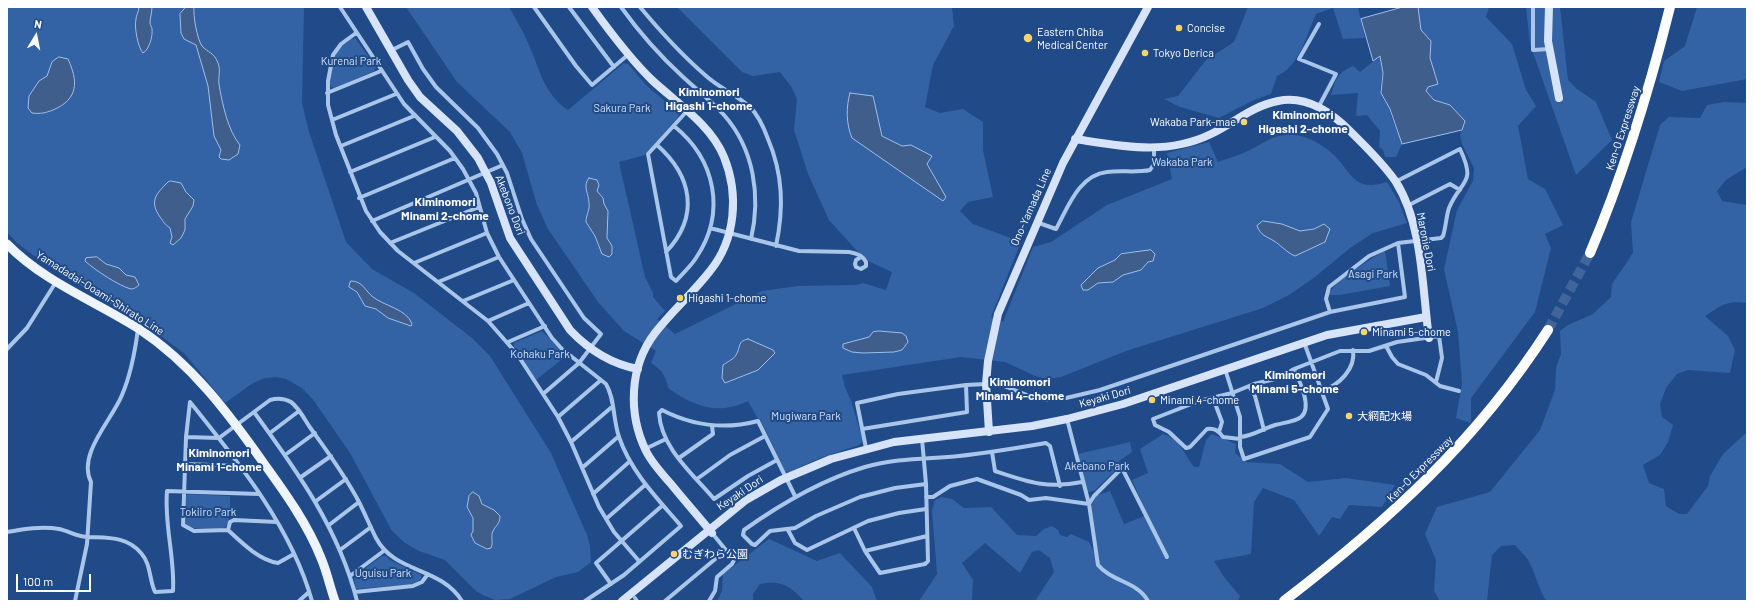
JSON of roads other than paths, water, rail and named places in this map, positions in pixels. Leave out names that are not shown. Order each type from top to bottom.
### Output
[{"type":"highway","name":"Ken-O Expressway","points":[[1590,253],[1623,170],[1643,108],[1670,7]]},
{"type":"highway","name":"Ken-O Expressway","points":[[1284,601],[1374,529],[1442,466],[1508,390],[1548,330]]},
{"type":"main road","name":"Yamadadai-Ooami-Shirato Line","points":[[7,244],[56,282],[138,329],[191,371],[236,424],[296,510],[321,558],[335,601]]},
{"type":"street","points":[[340,7],[396,94],[414,116],[454,158],[469,180],[487,233],[499,257],[545,326],[562,349],[601,380],[610,391],[619,436],[630,462],[645,485],[681,526],[611,584],[585,601]]},
{"type":"street","name":"Akebono Dori","points":[[366,7],[408,80],[420,97],[457,131],[478,158],[486,173],[505,226],[518,252],[570,330],[590,349],[621,365],[638,369]]},
{"type":"street","points":[[534,7],[576,66],[592,85],[629,54]]},
{"type":"street","points":[[568,7],[614,67]]},
{"type":"street","points":[[592,7],[629,54],[653,80],[687,111],[712,137],[724,156],[732,188],[732,217],[724,248],[711,270],[654,334],[645,349],[634,387],[634,410],[638,429],[645,449],[658,469],[734,560],[732,564],[717,577],[715,591],[709,601]]},
{"type":"street","points":[[621,7],[663,58],[712,102],[734,128],[750,162],[753,178],[756,205],[751,239]]},
{"type":"street","points":[[640,7],[692,63],[720,88],[751,108],[761,121],[774,151],[781,182],[782,213],[776,246]]},
{"type":"street","name":"Ono-Yamada Line","points":[[989,432],[986,384],[988,361],[998,314],[1036,222],[1075,139],[1148,7]]},
{"type":"street","points":[[1533,7],[1533,50],[1549,50]]},
{"type":"street","points":[[1550,7],[1549,50],[1559,98]]},
{"type":"street","points":[[1318,24],[1299,59],[1336,74],[1319,106]]},
{"type":"street","points":[[356,33],[341,44],[333,55],[329,70],[327,93],[332,120],[359,198],[372,221],[390,243],[488,321],[508,342],[558,417],[606,519],[639,561]]},
{"type":"street","points":[[392,50],[408,42],[423,69],[436,87],[478,128],[503,165],[512,185],[522,219],[532,239],[584,318],[601,334],[579,363],[543,394]]},
{"type":"street","points":[[327,93],[381,71]]},
{"type":"street","points":[[332,120],[396,94]]},
{"type":"street","name":"Maronie Dori","points":[[1075,139],[1132,148],[1154,149],[1179,146],[1209,135],[1234,122],[1248,111],[1268,103],[1290,100],[1319,106],[1343,124],[1384,166],[1395,182],[1407,206],[1417,240],[1429,338]]},
{"type":"street","points":[[674,126],[688,137],[696,148],[707,170],[713,190],[713,214],[710,228],[696,258],[676,281],[671,277],[648,154],[687,111]]},
{"type":"street","points":[[341,146],[414,116]]},
{"type":"street","points":[[350,172],[435,137]]},
{"type":"street","points":[[657,145],[676,164],[686,185],[688,198],[686,221],[681,234],[666,252]]},
{"type":"street","points":[[1036,222],[1056,230],[1078,189],[1091,176],[1106,172],[1150,170],[1154,164],[1154,149]]},
{"type":"street","points":[[1330,312],[1326,299],[1329,287],[1369,256],[1398,244],[1417,240],[1441,238],[1443,236],[1448,210],[1467,178],[1468,169],[1460,149],[1395,182]]},
{"type":"street","points":[[359,198],[454,158]]},
{"type":"street","points":[[372,221],[503,165]]},
{"type":"street","points":[[1407,206],[1450,184],[1460,190]]},
{"type":"street","points":[[390,243],[479,207]]},
{"type":"street","points":[[710,228],[799,252],[856,253],[866,262],[864,268],[856,267],[856,253]]},
{"type":"street","points":[[414,263],[487,233]]},
{"type":"street","points":[[866,448],[857,403],[898,394],[966,385],[986,384],[1004,386],[1027,395],[1046,400],[1066,398],[1100,390],[1330,312],[1405,297],[1398,244]]},
{"type":"street","points":[[438,282],[499,257]]},
{"type":"street","points":[[856,260],[861,257]]},
{"type":"street","points":[[463,301],[514,280]]},
{"type":"street","points":[[7,349],[27,328],[56,282]]},
{"type":"street","points":[[488,321],[529,303]]},
{"type":"street","name":"Keyaki Dori","points":[[710,531],[746,500],[786,479],[831,459],[866,448],[894,442],[989,432],[1067,419],[1123,404],[1304,342],[1347,330],[1426,317]]},
{"type":"street","points":[[508,342],[545,326]]},
{"type":"street","points":[[75,601],[87,537],[91,482],[87,475],[91,450],[121,397],[132,365],[138,329]]},
{"type":"street","points":[[1294,369],[1307,402],[1304,414],[1300,418],[1274,425],[1250,436],[1240,438],[1223,437],[1219,432],[1212,428],[1208,429],[1190,447],[1186,448],[1169,432],[1153,422],[1155,417],[1181,409],[1199,401],[1232,393],[1249,386],[1279,378],[1294,369],[1340,351],[1369,351],[1397,342],[1439,336],[1442,358],[1436,382]]},
{"type":"street","points":[[1224,369],[1242,424],[1240,438],[1244,459],[1310,437],[1328,409],[1304,342]]},
{"type":"street","points":[[1386,346],[1398,364],[1426,375],[1448,389],[1460,391]]},
{"type":"street","points":[[1322,392],[1335,385],[1350,369],[1353,362],[1352,350]]},
{"type":"street","points":[[558,417],[601,380]]},
{"type":"street","points":[[862,429],[967,412],[966,385]]},
{"type":"street","points":[[1249,386],[1255,396],[1264,430]]},
{"type":"street","points":[[186,437],[219,438],[270,400],[280,398],[291,402],[315,433],[346,478],[377,539],[385,550],[402,564],[448,584],[462,601]]},
{"type":"street","points":[[1213,398],[1222,422],[1219,432]]},
{"type":"street","points":[[294,554],[278,564],[270,562],[260,556],[228,530],[194,531],[183,525],[186,437],[190,402],[219,438],[277,522],[294,554],[312,601]]},
{"type":"street","points":[[571,442],[612,406]]},
{"type":"street","points":[[777,460],[748,476],[714,500],[679,458],[666,439],[659,419],[659,413],[662,410],[688,422],[712,426],[737,425],[758,421],[795,496]]},
{"type":"street","points":[[270,433],[299,411]]},
{"type":"street","points":[[254,412],[316,500],[340,550],[350,576],[357,601]]},
{"type":"street","points":[[1067,419],[1082,482],[1089,504],[1098,565],[1105,572],[1134,585],[1144,594],[1148,601]]},
{"type":"street","points":[[679,458],[712,434],[712,426]]},
{"type":"street","points":[[285,455],[315,433]]},
{"type":"street","points":[[582,468],[619,436]]},
{"type":"street","points":[[697,479],[730,455],[765,436]]},
{"type":"street","points":[[854,528],[865,551],[880,572],[925,564],[928,558],[926,484],[922,438]]},
{"type":"street","points":[[645,449],[666,439]]},
{"type":"street","points":[[926,484],[896,488],[860,497],[788,530],[770,531],[755,545],[742,536],[744,530],[795,496],[843,474],[866,467],[895,461],[992,452],[1046,443],[1050,446],[1060,486]]},
{"type":"street","points":[[992,452],[996,470],[1028,483],[1060,486],[1082,482]]},
{"type":"street","points":[[301,477],[331,456]]},
{"type":"street","points":[[593,494],[630,462]]},
{"type":"street","points":[[185,464],[239,466]]},
{"type":"street","points":[[1089,504],[1094,496],[1122,468],[1167,557]]},
{"type":"street","points":[[316,500],[346,478]]},
{"type":"street","points":[[926,497],[933,497],[950,486],[977,480],[1021,495],[1029,500],[1046,498],[1089,504]]},
{"type":"street","points":[[606,519],[645,485]]},
{"type":"street","points":[[7,532],[31,528],[58,529],[87,537],[116,538],[132,545],[141,553],[148,564],[155,592],[173,591],[173,563],[165,506],[167,491],[259,494]]},
{"type":"street","points":[[329,525],[359,502]]},
{"type":"street","points":[[611,584],[596,563],[663,506]]},
{"type":"street","points":[[788,530],[795,543],[807,550],[868,521],[926,509]]},
{"type":"street","points":[[228,530],[230,522],[234,520],[277,522]]},
{"type":"street","points":[[340,550],[371,527]]},
{"type":"street","points":[[634,600],[710,531]]},
{"type":"street","points":[[622,601],[710,531]]},
{"type":"street","points":[[865,551],[927,536]]},
{"type":"street","points":[[350,576],[385,550]]},
{"type":"street","points":[[665,601],[726,550]]},
{"type":"street","points":[[355,592],[413,586],[422,582],[428,574]]},
{"type":"street","points":[[299,601],[309,592]]},
{"type":"tunnel","points":[[1548,330],[1590,253]]},
{"type":"place","name":"Concise","points":[[1179,28]]},
{"type":"place","name":"Eastern Chiba Medical Center","points":[[1028,38]]},
{"type":"place","name":"Tokyo Derica","points":[[1145,53]]},
{"type":"place","name":"Wakaba Park-mae","points":[[1244,122]]},
{"type":"place","name":"Higashi 1-chome","points":[[680,298]]},
{"type":"place","name":"Minami 5-chome","points":[[1364,332]]},
{"type":"place","name":"Minami 4-chome","points":[[1152,400]]},
{"type":"place","name":"大網配水場","points":[[1349,416]]},
{"type":"place","name":"むぎわら公園","points":[[674,554]]},
{"type":"district","name":"Kiminomori Higashi 1-chome","points":[[709,99]]},
{"type":"district","name":"Kiminomori Higashi 2-chome","points":[[1303,122]]},
{"type":"district","name":"Kiminomori Minami 2-chome","points":[[445,209]]},
{"type":"district","name":"Kiminomori Minami 5-chome","points":[[1295,382]]},
{"type":"district","name":"Kiminomori Minami 4-chome","points":[[1020,389]]},
{"type":"district","name":"Kiminomori Minami 1-chome","points":[[219,460]]},
{"type":"park label","name":"Kurenai Park","points":[[351,61]]},
{"type":"park label","name":"Sakura Park","points":[[622,108]]},
{"type":"park label","name":"Wakaba Park","points":[[1182,162]]},
{"type":"park label","name":"Asagi Park","points":[[1373,274]]},
{"type":"park label","name":"Kohaku Park","points":[[540,354]]},
{"type":"park label","name":"Mugiwara Park","points":[[806,416]]},
{"type":"park label","name":"Akebano Park","points":[[1097,466]]},
{"type":"park label","name":"Tokiiro Park","points":[[208,512]]},
{"type":"park label","name":"Uguisu Park","points":[[383,573]]}]
